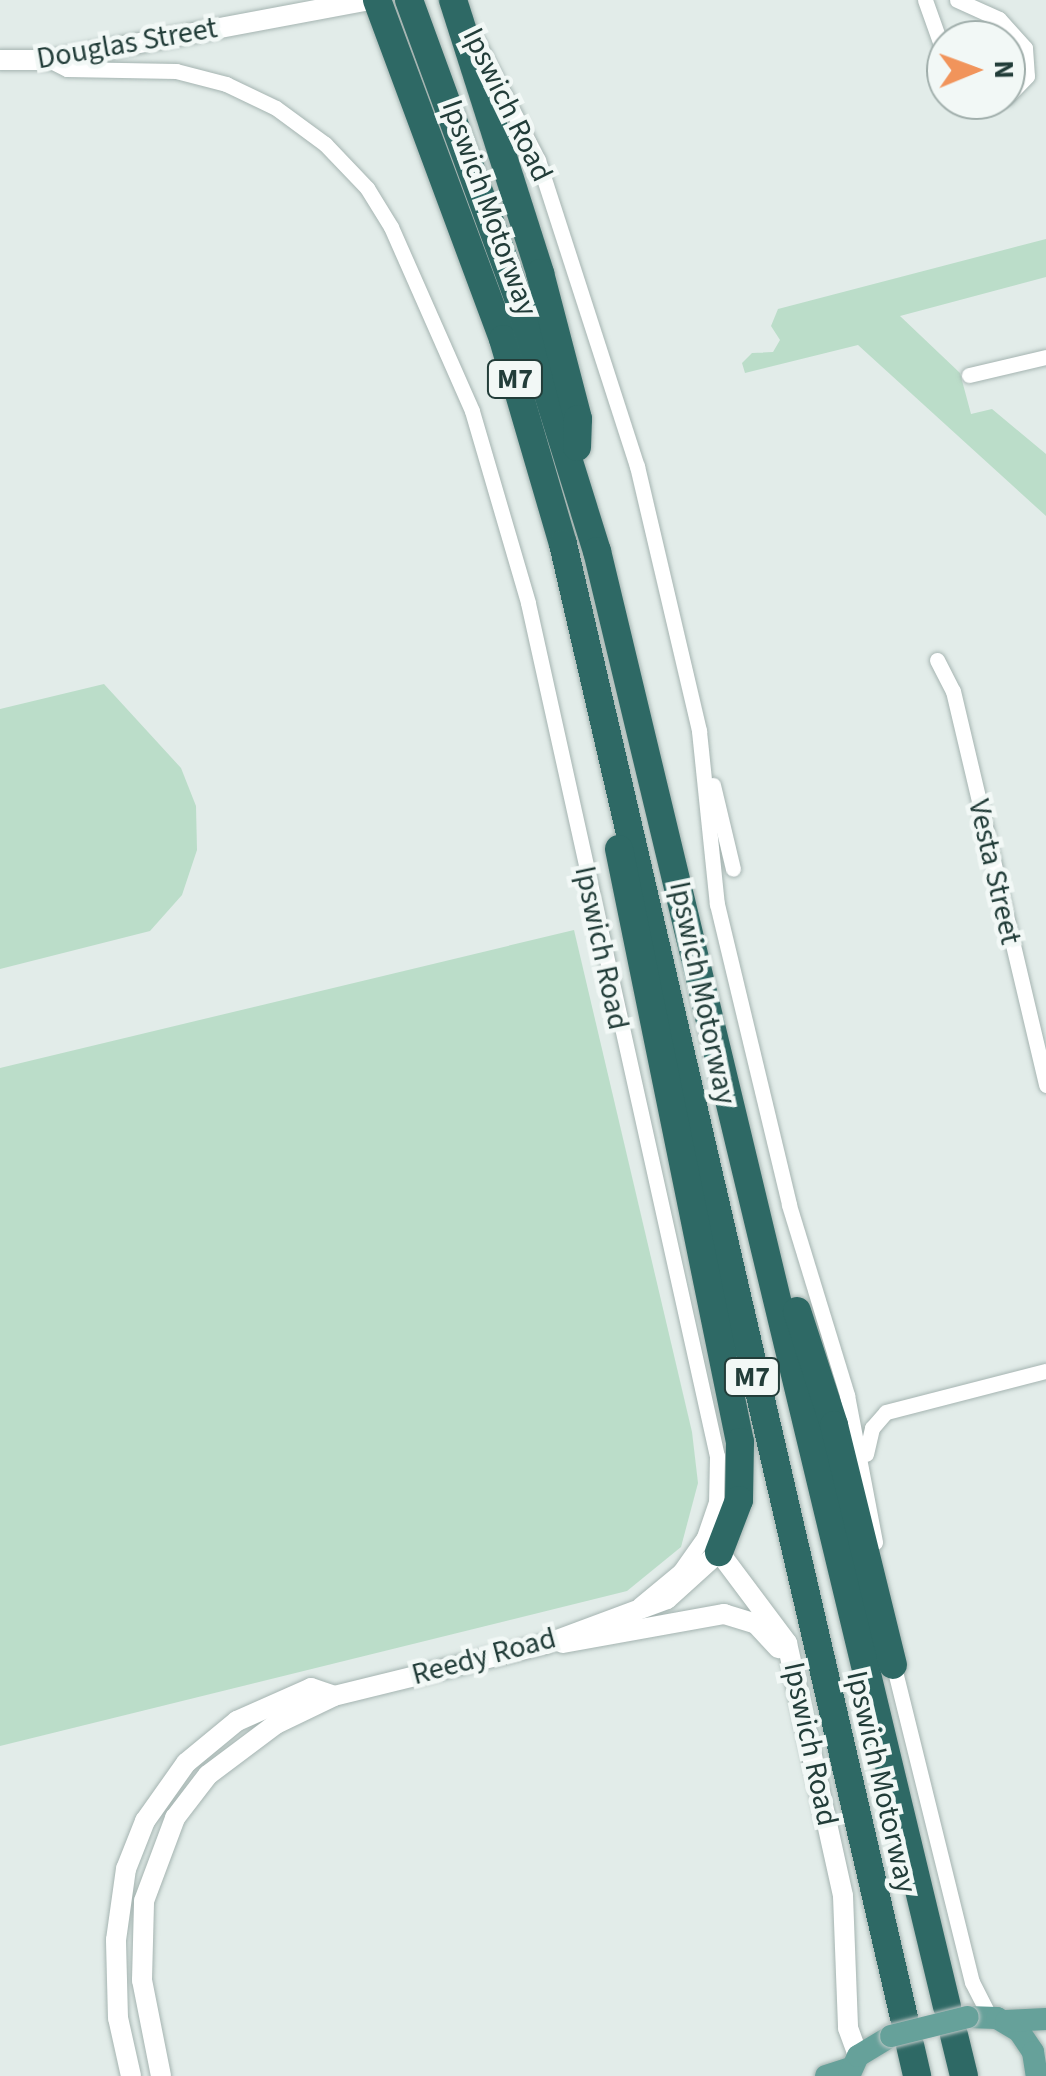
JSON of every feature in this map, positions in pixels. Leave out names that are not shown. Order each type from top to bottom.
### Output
[{"type":"highway","name":"Ipswich Motorway","points":[[374,0],[390,34],[508,357],[610,734],[740,1328],[902,2033],[918,2076]]},
{"type":"highway","name":"Ipswich Motorway","points":[[409,0],[576,479],[777,1294],[973,2019],[964,2076]]},
{"type":"highway","points":[[458,10],[570,385],[578,419],[576,479]]},
{"type":"highway","points":[[610,734],[606,785],[740,1442],[741,1491],[713,1541]]},
{"type":"highway","points":[[777,1294],[799,1312],[892,1665]]},
{"type":"main road","name":"Douglas Street","points":[[0,49],[82,42],[300,0]]},
{"type":"main road","name":"Douglas Street","points":[[0,60],[49,60],[374,0]]},
{"type":"main road","name":"Reedy Road","points":[[161,2076],[140,1959],[144,1900],[161,1846],[192,1794],[229,1756],[334,1696],[546,1644],[676,1595],[713,1541]]},
{"type":"main road","name":"Ipswich Road","points":[[713,1541],[782,1632],[843,1896],[852,2067]]},
{"type":"main road","points":[[546,1644],[612,1639],[730,1614],[769,1634],[794,1681]]},
{"type":"main road","name":"Reedy Road","points":[[131,2076],[118,2018],[116,1940],[126,1868],[145,1821],[186,1763],[237,1721],[311,1688],[334,1696]]},
{"type":"main road","points":[[973,2019],[1034,2052],[1037,2076]]},
{"type":"main road","points":[[826,2076],[852,2067],[902,2033],[973,2019],[1046,2019]]},
{"type":"street","points":[[957,0],[1000,20]]},
{"type":"street","name":"Ipswich Road","points":[[458,10],[522,124],[556,210],[637,466],[696,714],[719,916],[786,1192],[866,1478],[892,1665],[972,1982],[973,2019]]},
{"type":"street","points":[[1026,48],[1026,77]]},
{"type":"street","name":"Ipswich Road","points":[[49,60],[67,69],[144,67],[202,77],[300,123],[367,188],[441,330],[494,474],[528,603],[625,1067],[708,1414],[718,1484],[713,1541]]},
{"type":"street","points":[[970,375],[1046,356]]},
{"type":"street","name":"Vesta Street","points":[[937,660],[952,691],[1046,1084]]},
{"type":"street","points":[[696,714],[733,869]]},
{"type":"street","points":[[866,1478],[866,1449],[878,1418],[922,1402],[1046,1371]]},
{"type":"green space","points":[[1046,239],[1046,277],[900,316],[960,373],[971,414],[992,409],[1046,454],[1046,516],[858,345],[745,373],[742,363],[752,353],[773,352],[780,340],[771,326],[778,309]]},
{"type":"green space","points":[[104,684],[181,768],[196,806],[197,850],[182,895],[150,931],[0,969],[0,709]]},
{"type":"green space","points":[[574,930],[692,1432],[698,1483],[681,1547],[627,1591],[0,1746],[0,1068]]}]
